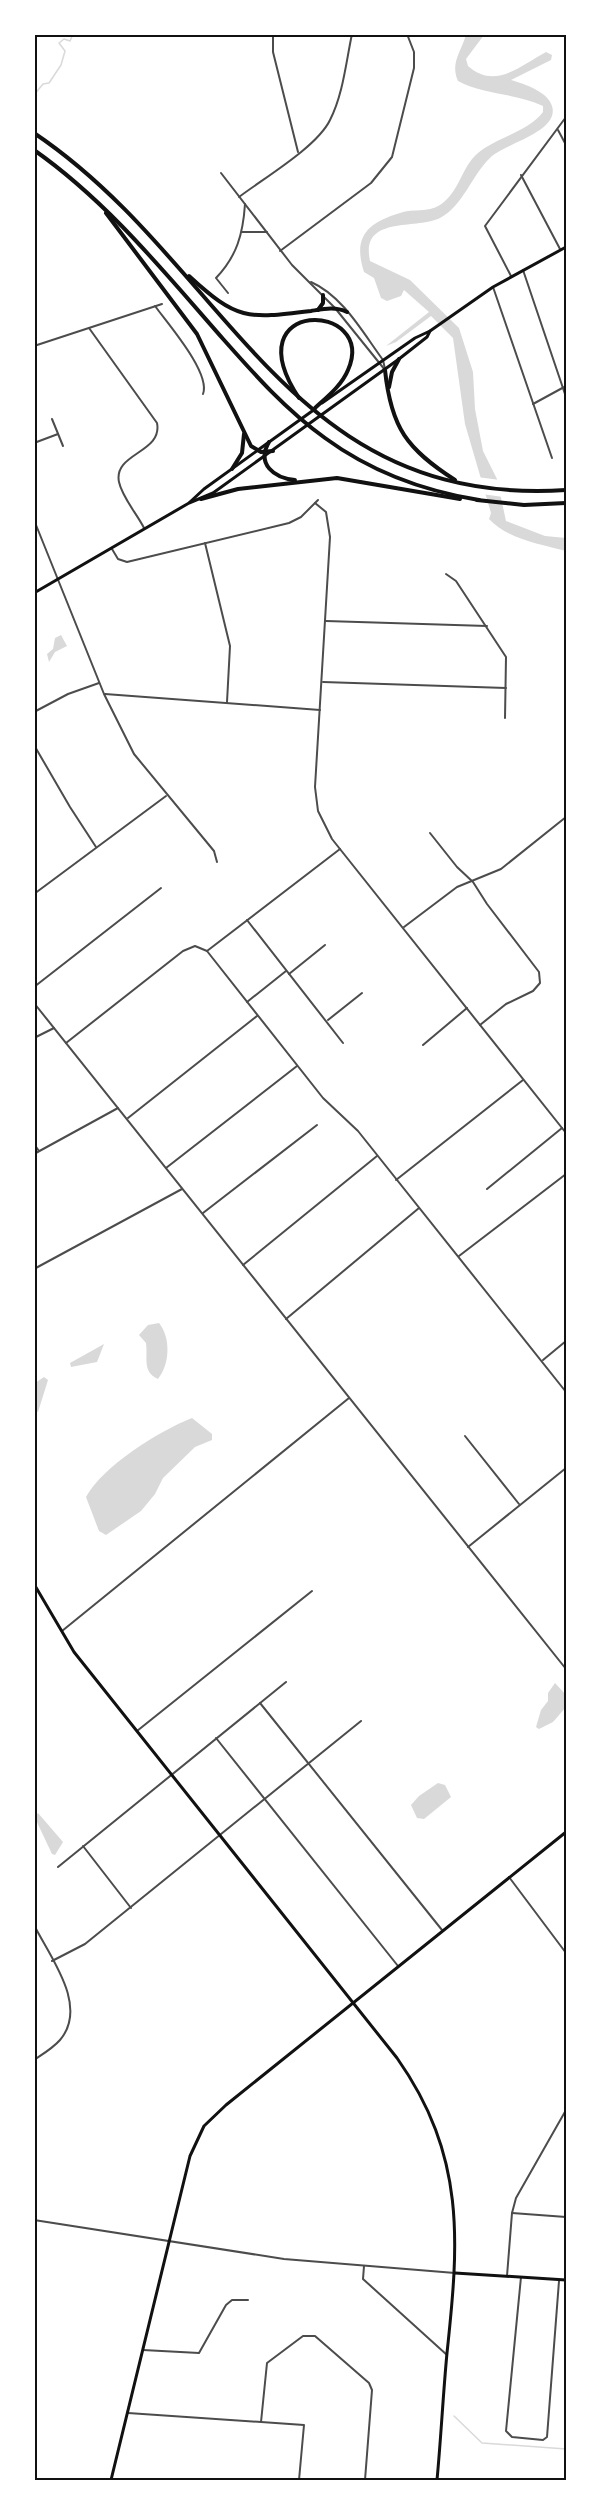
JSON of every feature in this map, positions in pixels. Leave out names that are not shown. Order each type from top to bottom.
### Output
[{"type":"highway","points":[[34,133],[95,181],[173,261],[303,403],[338,430],[396,462],[459,482],[518,490],[567,490]]},
{"type":"highway","points":[[34,150],[94,198],[133,237],[284,405],[325,438],[366,463],[398,478],[431,489],[479,500]]},
{"type":"highway","points":[[94,198],[190,324],[216,370],[251,446],[264,455]]},
{"type":"highway","points":[[173,261],[214,299],[238,313],[261,317],[335,308],[347,312]]},
{"type":"highway","points":[[318,310],[323,303],[323,295]]},
{"type":"highway","points":[[296,395],[283,369],[280,355],[283,341],[291,330],[302,322],[317,319],[330,321],[348,338],[352,358],[341,381],[315,408]]},
{"type":"highway","points":[[388,394],[392,372],[399,359]]},
{"type":"highway","points":[[385,370],[388,394],[397,425],[412,447],[423,458],[459,482]]},
{"type":"highway","points":[[232,469],[244,446],[243,430]]},
{"type":"highway","points":[[269,442],[264,455],[267,467],[284,479],[302,481]]},
{"type":"highway","points":[[264,455],[273,451]]},
{"type":"highway","points":[[201,499],[229,491],[302,481],[345,478],[435,496],[524,505],[567,503]]},
{"type":"main road","points":[[34,593],[189,503],[378,363],[415,338],[430,332],[493,287],[567,247]]},
{"type":"main road","points":[[273,451],[385,370],[427,337],[430,332]]},
{"type":"main road","points":[[189,503],[201,499],[264,455]]},
{"type":"main road","points":[[34,1584],[61,1632],[406,2070],[431,2118],[445,2159],[453,2193],[457,2237],[437,2481]]},
{"type":"main road","points":[[111,2481],[190,2157],[204,2126],[226,2105],[442,1930],[567,1832]]},
{"type":"main road","points":[[455,2273],[567,2280]]},
{"type":"street","points":[[273,34],[273,52],[298,153]]},
{"type":"street","points":[[239,197],[321,134],[330,120],[352,34]]},
{"type":"street","points":[[280,251],[371,183],[392,157],[414,68],[414,52],[407,34]]},
{"type":"street","points":[[511,276],[485,226],[521,175],[567,117]]},
{"type":"street","points":[[558,130],[567,145]]},
{"type":"street","points":[[221,173],[280,251],[335,308],[385,370]]},
{"type":"street","points":[[521,175],[560,250]]},
{"type":"street","points":[[228,293],[216,278],[233,257],[242,232],[245,204]]},
{"type":"street","points":[[242,232],[267,232]]},
{"type":"street","points":[[523,270],[567,397]]},
{"type":"street","points":[[308,281],[325,290],[347,312],[383,360],[385,370]]},
{"type":"street","points":[[493,287],[552,458]]},
{"type":"street","points":[[34,346],[162,304]]},
{"type":"street","points":[[155,306],[194,361],[204,382],[203,394]]},
{"type":"street","points":[[89,328],[157,423],[158,433],[154,441],[125,463],[118,476],[120,486],[145,530]]},
{"type":"street","points":[[533,404],[565,387]]},
{"type":"street","points":[[52,419],[63,446]]},
{"type":"street","points":[[34,443],[58,434]]},
{"type":"street","points":[[112,549],[118,560],[123,562],[289,523],[301,517],[317,501],[326,512],[330,537],[316,798],[322,822],[340,849],[567,1133]]},
{"type":"street","points":[[34,520],[99,683],[134,754],[166,796],[214,851],[218,862]]},
{"type":"street","points":[[205,543],[230,646],[227,702]]},
{"type":"street","points":[[446,574],[456,581],[506,657],[505,718]]},
{"type":"street","points":[[326,621],[487,626]]},
{"type":"street","points":[[322,682],[506,688]]},
{"type":"street","points":[[34,712],[68,694],[99,683]]},
{"type":"street","points":[[104,694],[320,710]]},
{"type":"street","points":[[34,745],[97,848]]},
{"type":"street","points":[[34,894],[166,796]]},
{"type":"street","points":[[403,928],[458,887],[501,868],[567,817]]},
{"type":"street","points":[[430,833],[457,867],[473,882],[539,972],[540,983],[533,991],[506,1004],[480,1025]]},
{"type":"street","points":[[207,951],[340,849]]},
{"type":"street","points":[[34,987],[161,888]]},
{"type":"street","points":[[247,920],[343,1043]]},
{"type":"street","points":[[247,1002],[325,945]]},
{"type":"street","points":[[66,1042],[183,951],[195,946],[207,951],[323,1098],[358,1131],[567,1392]]},
{"type":"street","points":[[327,1020],[362,993]]},
{"type":"street","points":[[34,1003],[567,1669]]},
{"type":"street","points":[[423,1045],[467,1008]]},
{"type":"street","points":[[127,1119],[257,1016]]},
{"type":"street","points":[[34,1038],[54,1028]]},
{"type":"street","points":[[166,1168],[297,1066]]},
{"type":"street","points":[[396,1180],[523,1080]]},
{"type":"street","points":[[34,1154],[118,1108]]},
{"type":"street","points":[[202,1214],[317,1125]]},
{"type":"street","points":[[488,1190],[562,1128]]},
{"type":"street","points":[[34,1144],[39,1151]]},
{"type":"street","points":[[243,1265],[376,1155]]},
{"type":"street","points":[[458,1257],[567,1174]]},
{"type":"street","points":[[34,1269],[182,1189]]},
{"type":"street","points":[[286,1319],[419,1208]]},
{"type":"street","points":[[542,1361],[567,1341]]},
{"type":"street","points":[[61,1632],[349,1398]]},
{"type":"street","points":[[465,1436],[520,1505]]},
{"type":"street","points":[[468,1547],[567,1468]]},
{"type":"street","points":[[137,1731],[312,1591]]},
{"type":"street","points":[[58,1867],[286,1682]]},
{"type":"street","points":[[260,1703],[442,1930]]},
{"type":"street","points":[[52,1961],[85,1944],[362,1721]]},
{"type":"street","points":[[216,1738],[398,1966]]},
{"type":"street","points":[[83,1846],[131,1908]]},
{"type":"street","points":[[509,1877],[567,1953]]},
{"type":"street","points":[[34,1925],[70,2000],[70,2021],[60,2040],[34,2060]]},
{"type":"street","points":[[507,2276],[512,2213],[516,2198],[567,2110]]},
{"type":"street","points":[[512,2213],[567,2217]]},
{"type":"street","points":[[34,2220],[284,2259],[455,2273]]},
{"type":"street","points":[[364,2266],[363,2279],[447,2355]]},
{"type":"street","points":[[520,2277],[506,2433],[512,2437],[545,2439],[559,2280]]},
{"type":"street","points":[[143,2350],[199,2353],[226,2305],[232,2300],[248,2300]]},
{"type":"street","points":[[261,2422],[267,2363],[303,2336],[315,2336],[369,2383],[372,2390],[365,2481]]},
{"type":"street","points":[[128,2413],[304,2425],[299,2481]]},
{"type":"shaded area","points":[[466,35],[484,35],[466,59],[468,66],[488,76],[498,76],[517,69],[546,52],[552,55],[551,60],[511,80],[529,86],[546,97],[552,106],[552,115],[548,123],[540,130],[490,158],[448,213],[430,221],[381,230],[373,237],[369,246],[370,261],[410,280],[459,328],[473,372],[475,409],[483,451],[497,479],[506,521],[545,536],[566,538],[566,551],[516,537],[489,519],[491,513],[465,424],[453,338],[431,316],[396,342],[386,346],[429,312],[404,290],[401,296],[387,301],[381,298],[374,278],[364,272],[361,260],[362,241],[371,227],[400,213],[430,209],[440,205],[447,200],[478,153],[529,125],[543,112],[543,106],[533,102],[478,89],[458,81],[456,63]]},
{"type":"shaded area","points":[[61,635],[67,646],[55,652],[49,662],[47,654],[53,649],[55,638]]},
{"type":"shaded area","points":[[159,1323],[166,1336],[168,1351],[165,1366],[158,1379],[150,1373],[146,1343],[139,1335],[148,1325]]},
{"type":"shaded area","points":[[104,1344],[97,1362],[71,1367],[70,1363]]},
{"type":"shaded area","points":[[44,1377],[48,1380],[38,1412],[35,1410],[35,1383]]},
{"type":"shaded area","points":[[192,1418],[212,1434],[212,1440],[195,1447],[163,1478],[155,1494],[141,1511],[106,1535],[99,1531],[86,1497],[94,1485],[105,1473],[133,1451],[164,1431]]},
{"type":"shaded area","points":[[555,1683],[566,1695],[566,1707],[553,1722],[539,1729],[536,1727],[541,1710],[548,1701],[548,1693]]},
{"type":"shaded area","points":[[438,1783],[445,1785],[451,1797],[424,1819],[417,1818],[411,1805],[419,1796]]},
{"type":"shaded area","points":[[38,1813],[63,1842],[55,1855],[52,1854],[35,1818]]},
{"type":"pier","points":[[477,477],[500,480],[503,497],[482,494]]},
{"type":"waterway","points":[[34,95],[43,84],[49,83],[61,65],[65,51],[59,43],[64,39],[70,41],[73,34]]},
{"type":"waterway","points":[[454,2416],[482,2443],[566,2449]]}]
